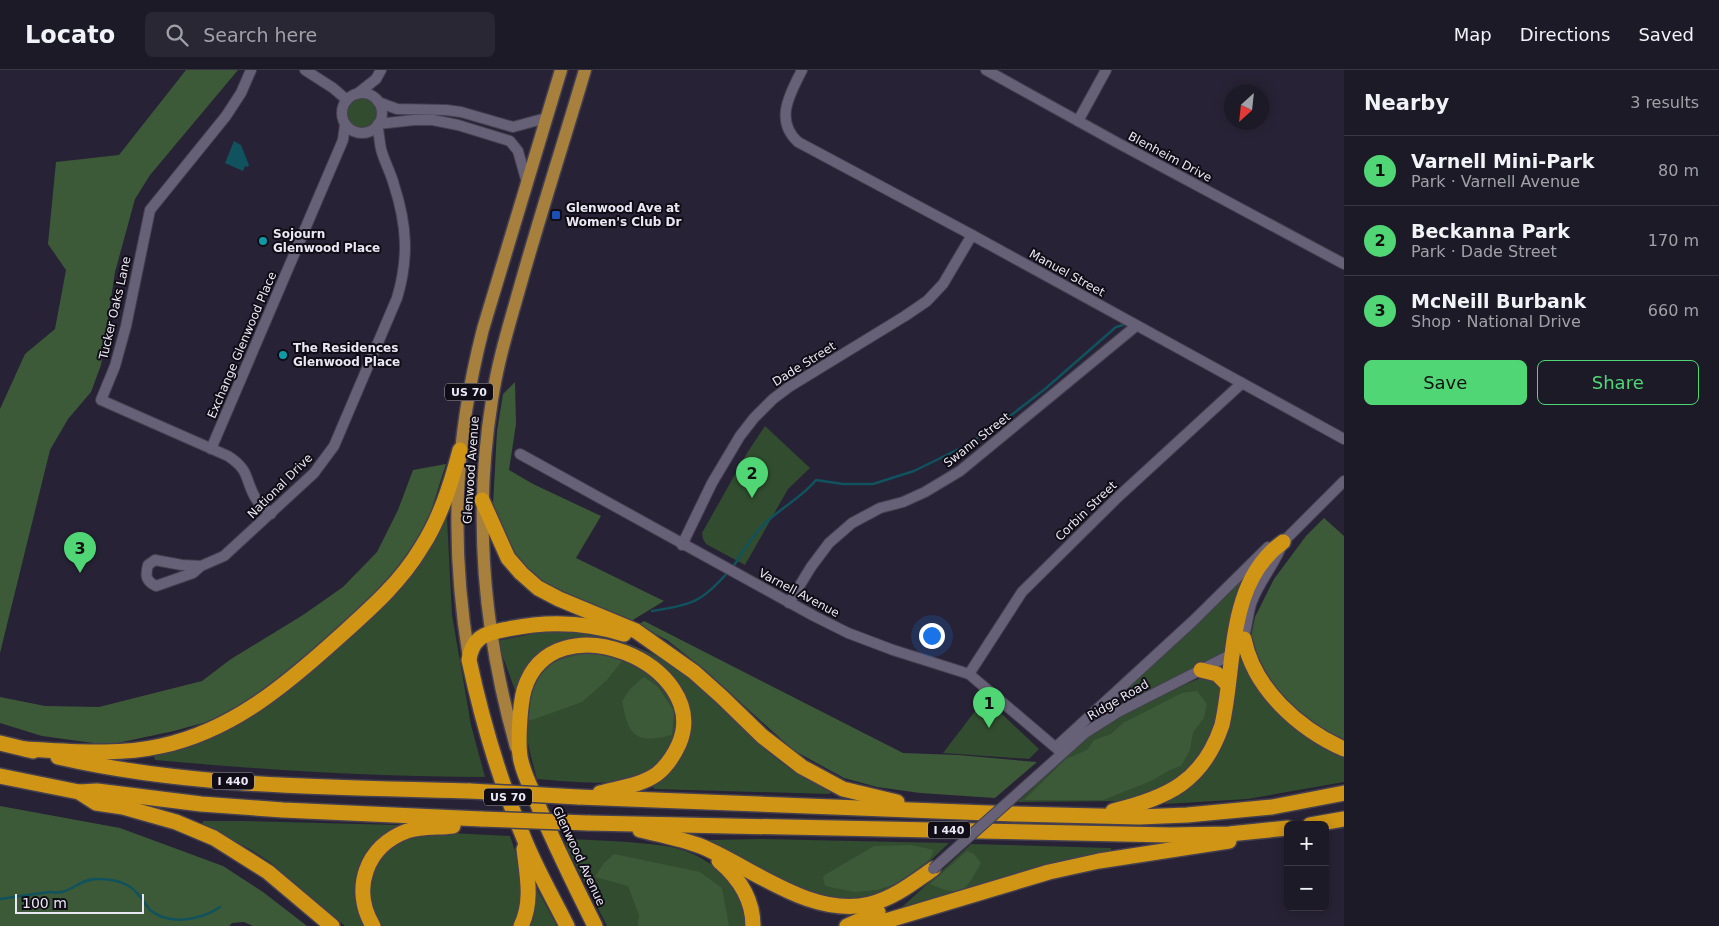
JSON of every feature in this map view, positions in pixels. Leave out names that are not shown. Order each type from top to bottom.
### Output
[{"type":"highway","points":[[25,749],[106,752],[154,748],[198,736],[222,726],[252,707],[315,658],[376,603],[399,579],[422,548],[436,522],[460,450]]},
{"type":"highway","points":[[482,500],[504,551],[514,566],[543,591],[560,600],[636,630],[679,660],[715,690],[762,736],[802,767],[843,789],[930,810]]},
{"type":"highway","points":[[1093,816],[1152,801],[1177,788],[1195,773],[1202,764],[1218,737],[1225,712],[1231,655],[1239,616],[1248,586],[1262,563],[1283,542]]},
{"type":"highway","points":[[469,660],[471,650],[480,638],[490,633],[538,624],[581,625],[632,636],[664,650]]},
{"type":"highway","points":[[1244,639],[1246,654],[1272,695],[1307,728],[1344,749]]},
{"type":"highway","points":[[520,759],[520,720],[523,695],[530,675],[543,659],[564,647],[587,644],[616,650],[644,662],[661,674],[675,690],[679,698],[684,721],[681,740],[671,759],[651,778],[582,797]]},
{"type":"highway","name":"Glenwood Avenue","points":[[469,660],[491,749],[523,838],[567,926]]},
{"type":"highway","points":[[1201,670],[1217,674],[1228,685]]},
{"type":"highway","name":"I 440","points":[[0,743],[84,763],[184,777],[291,785],[930,810],[1140,817],[1187,815],[1272,807],[1344,793]]},
{"type":"highway","name":"Glenwood Avenue","points":[[520,759],[548,827],[595,926]]},
{"type":"highway","name":"I 440","points":[[0,776],[79,792],[97,791],[242,807],[475,819],[610,824],[1170,835],[1229,834],[1284,828]]},
{"type":"highway","points":[[79,792],[96,803],[123,807],[176,822],[214,838],[268,872],[332,926]]},
{"type":"highway","points":[[1329,821],[1344,818]]},
{"type":"highway","points":[[373,926],[364,905],[362,885],[368,865],[378,851],[391,839],[408,831],[420,828],[456,826],[475,819]]},
{"type":"highway","points":[[610,824],[683,840],[705,848],[804,897],[839,906],[862,906],[879,901],[898,893],[933,869]]},
{"type":"highway","points":[[869,926],[1072,866],[1218,843],[1284,829]]},
{"type":"highway","points":[[521,926],[525,918],[528,898],[523,838]]},
{"type":"highway","points":[[705,848],[732,873],[744,889],[750,906],[753,926]]},
{"type":"highway","points":[[847,926],[894,903],[913,889],[933,869]]},
{"type":"highway","points":[[576,888],[603,926]]},
{"type":"main road","name":"Glenwood Avenue","points":[[469,660],[462,614],[456,525],[460,450],[464,418],[474,362],[561,70]]},
{"type":"main road","name":"Glenwood Avenue","points":[[520,759],[507,715],[490,633],[486,597],[482,500],[487,433],[501,352],[585,70]]},
{"type":"main road","points":[[542,133],[564,140]]},
{"type":"street","name":"Tucker Oaks Lane","points":[[250,70],[241,93],[226,116],[150,210],[126,326],[115,366],[101,400],[228,456],[240,464],[257,501],[271,514]]},
{"type":"street","points":[[305,70],[333,88],[347,100]]},
{"type":"street","name":"Manuel Street","points":[[802,70],[790,93],[784,114],[788,130],[798,142],[1344,439]]},
{"type":"street","name":"Blenheim Drive","points":[[986,70],[1344,264]]},
{"type":"street","points":[[1078,121],[1106,70]]},
{"type":"street","points":[[379,74],[357,94],[347,100],[342,111],[345,124],[349,129],[359,133],[380,147]]},
{"type":"street","points":[[378,125],[382,113],[377,100],[379,74]]},
{"type":"street","points":[[357,94],[367,94],[397,109],[461,112],[513,127],[546,118]]},
{"type":"street","points":[[342,140],[367,132],[378,125],[414,120],[433,120],[458,125],[510,141],[518,151],[527,183]]},
{"type":"street","name":"Exchange Glenwood Place","points":[[211,449],[342,140],[345,124]]},
{"type":"street","name":"National Drive","points":[[201,566],[182,565],[156,560],[148,565],[145,574],[148,582],[156,586],[193,574],[201,566],[224,556],[314,473],[334,446],[387,322],[403,278],[406,259],[404,228],[395,186],[380,147],[378,125]]},
{"type":"street","name":"Dade Street","points":[[682,545],[712,484],[740,436],[754,418],[773,399],[789,387],[927,301],[943,284],[972,235]]},
{"type":"street","name":"Swann Street","points":[[789,603],[811,567],[829,543],[852,523],[880,508],[903,502],[925,492],[960,471],[1136,326]]},
{"type":"street","name":"Corbin Street","points":[[969,674],[1022,592],[1111,504],[1241,384]]},
{"type":"street","name":"Varnell Avenue","points":[[520,454],[682,545],[789,603],[848,632],[893,650],[969,674],[1059,750]]},
{"type":"street","name":"Ridge Road","points":[[1059,750],[1129,706],[1231,655],[1239,649],[1244,639],[1248,615],[1256,592],[1279,554],[1283,542],[1344,481]]},
{"type":"street","name":"Ridge Road","points":[[933,869],[1045,769],[1059,750],[1118,690],[1199,615],[1259,555],[1270,545],[1283,542]]},
{"type":"street","points":[[1118,690],[1129,706]]},
{"type":"shaded area","points":[[186,70],[238,70],[150,175],[135,199],[115,272],[101,365],[91,392],[68,419],[50,450],[0,653],[0,409],[25,354],[55,329],[66,270],[48,244],[56,162],[119,155]]},
{"type":"shaded area","points":[[362,98],[373,102],[377,113],[373,124],[362,128],[351,124],[347,113],[351,102]]},
{"type":"shaded area","points":[[234,141],[241,145],[249,165],[248,167],[245,166],[243,171],[225,163]]},
{"type":"shaded area","points":[[515,382],[516,424],[509,470],[533,484],[601,516],[576,558],[664,601],[628,623],[532,579],[504,545],[493,505],[497,431],[503,394]]},
{"type":"shaded area","points":[[765,426],[810,468],[788,489],[745,565],[706,544],[702,533],[747,453]]},
{"type":"shaded area","points":[[446,464],[425,530],[403,564],[370,602],[261,693],[221,718],[174,731],[108,745],[42,736],[0,723],[0,697],[45,706],[99,707],[202,681],[231,659],[303,615],[343,587],[377,552],[398,510],[413,470]]},
{"type":"shaded area","points":[[444,518],[447,518],[452,615],[471,725],[485,777],[402,776],[320,772],[155,760],[153,754],[278,694]]},
{"type":"shaded area","points":[[1324,518],[1344,536],[1344,742],[1293,710],[1264,676],[1250,641],[1255,617],[1274,579],[1306,536]]},
{"type":"shaded area","points":[[1245,575],[1229,652],[1138,699],[1134,698],[1129,693],[1130,685]]},
{"type":"shaded area","points":[[644,621],[903,753],[958,755],[1037,762],[995,798],[920,793],[877,787],[844,778],[793,750],[705,670],[667,640],[638,625]]},
{"type":"shaded area","points":[[557,631],[600,636],[620,641],[639,648],[675,667],[709,694],[755,741],[786,766],[830,791],[830,794],[654,789],[652,783],[688,729],[654,664],[565,643],[516,693],[497,641]]},
{"type":"shaded area","points":[[585,651],[615,657],[643,669],[665,689],[672,702],[676,717],[674,738],[663,759],[652,770],[643,775],[632,779],[606,783],[537,779],[529,750],[525,718],[526,702],[530,688],[537,675],[553,661]]},
{"type":"shaded area","points":[[580,654],[601,654],[622,661],[607,680],[582,702],[532,720],[527,719],[533,690],[544,670],[556,661]]},
{"type":"shaded area","points":[[1236,658],[1244,659],[1344,753],[1344,782],[1248,799],[1165,804],[1165,801],[1206,769]]},
{"type":"shaded area","points":[[644,677],[658,687],[674,711],[672,735],[650,739],[642,738],[631,730],[622,701],[631,688]]},
{"type":"shaded area","points":[[1203,677],[1213,680],[1221,688],[1215,732],[1188,774],[1136,801],[1017,802],[1066,755],[1088,737],[1119,717]]},
{"type":"shaded area","points":[[1197,691],[1207,704],[1204,718],[1193,732],[1190,750],[1181,766],[1151,781],[1103,800],[1024,800],[1066,759],[1087,750],[1094,740],[1111,734],[1123,723],[1182,693]]},
{"type":"shaded area","points":[[985,698],[1039,749],[1029,759],[943,753]]},
{"type":"shaded area","points":[[0,806],[120,828],[223,866],[263,892],[307,926],[253,926],[244,922],[232,923],[229,926],[0,926]]},
{"type":"shaded area","points":[[203,821],[398,825],[398,828],[362,863],[367,926],[345,926],[270,862],[248,848],[203,825]]},
{"type":"shaded area","points":[[430,832],[510,836],[523,875],[524,906],[516,926],[379,926],[372,909],[369,892],[371,876],[375,868],[386,852],[401,840],[412,834]]},
{"type":"shaded area","points":[[565,839],[656,845],[675,848],[705,860],[726,877],[734,887],[745,912],[748,926],[607,926],[567,848]]},
{"type":"shaded area","points":[[762,839],[949,843],[906,884],[860,902],[808,894],[709,844],[710,840]]},
{"type":"shaded area","points":[[971,844],[1111,848],[1111,853],[904,910],[902,907]]},
{"type":"shaded area","points":[[911,845],[934,850],[930,859],[899,883],[877,890],[855,892],[825,886],[823,876],[874,846]]},
{"type":"shaded area","points":[[967,851],[974,854],[981,863],[967,886],[962,890],[950,891],[930,884]]},
{"type":"shaded area","points":[[614,854],[700,872],[722,888],[729,926],[638,926],[639,915],[628,886],[595,877],[604,863]]},
{"type":"shaded area","points":[[536,887],[557,926],[525,926],[533,890]]},
{"type":"waterway","points":[[733,567],[750,541],[765,523],[806,491],[816,480],[843,484],[873,484],[914,471],[965,446],[1010,416],[1045,389],[1116,327],[1123,325]]},
{"type":"waterway","points":[[652,611],[687,604],[703,596],[729,571]]},
{"type":"waterway","points":[[0,899],[60,892],[88,880],[101,879],[116,881],[131,887],[150,910],[166,918],[175,920],[195,918],[220,907]]},
{"type":"place","name":"Glenwood Ave at Women's Club Dr","points":[[556,215]]},
{"type":"place","name":"Sojourn Glenwood Place","points":[[263,241]]},
{"type":"place","name":"The Residences Glenwood Place","points":[[283,355]]},
{"type":"place","name":"Beckanna Park","points":[[752,498]]},
{"type":"place","name":"McNeill Burbank","points":[[80,573]]},
{"type":"place","name":"Varnell Mini-Park","points":[[989,728]]}]
